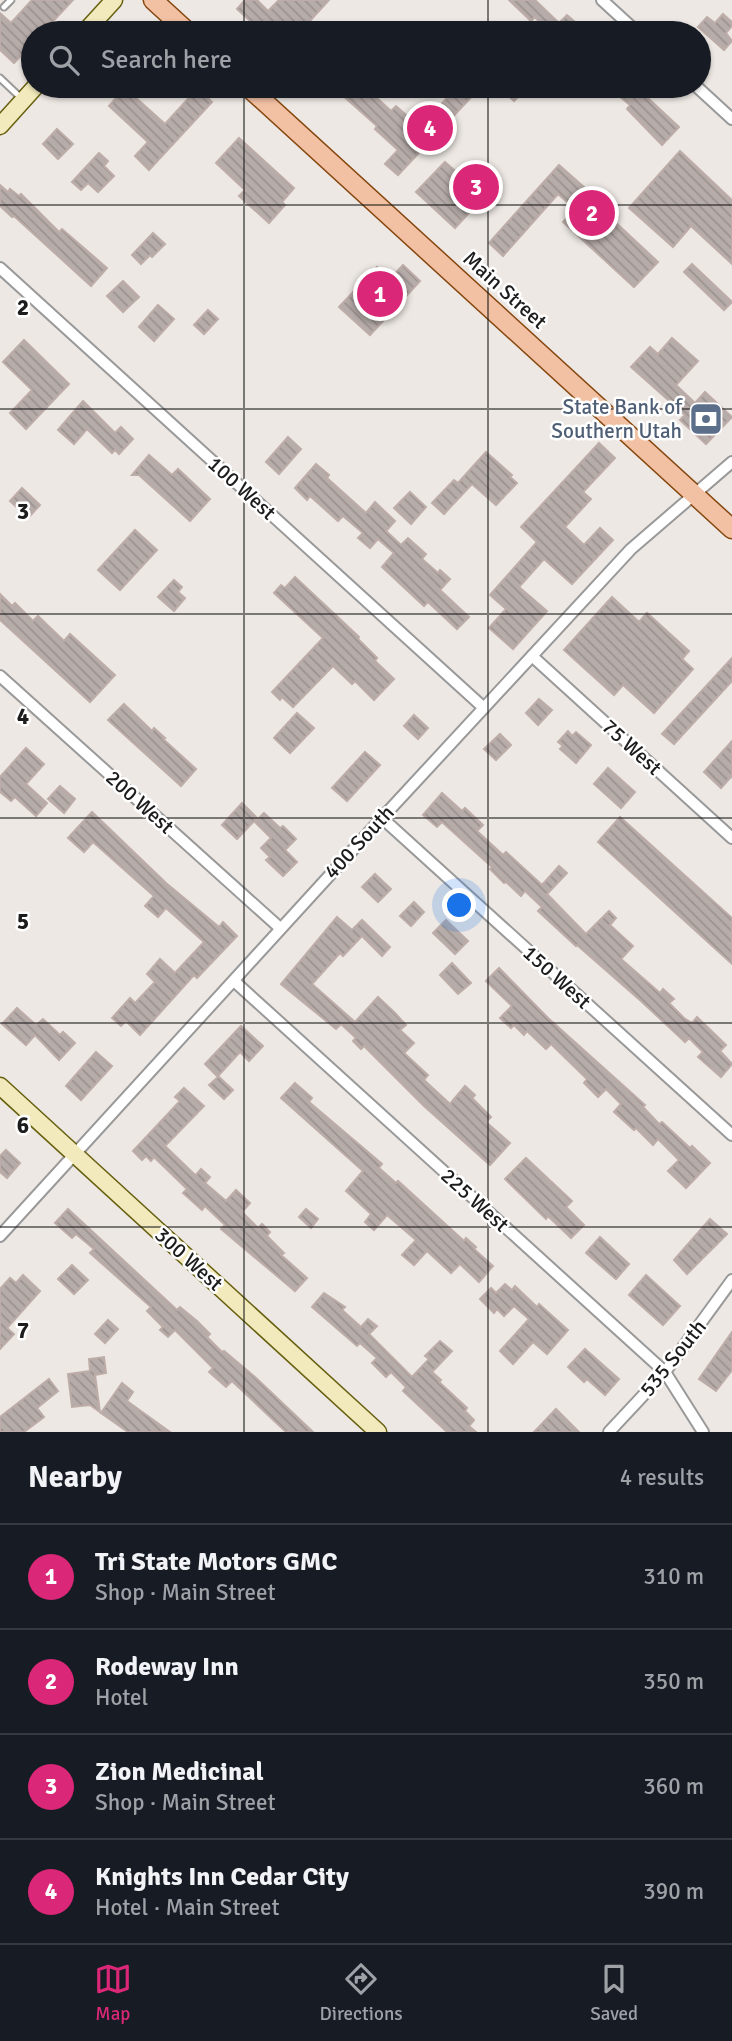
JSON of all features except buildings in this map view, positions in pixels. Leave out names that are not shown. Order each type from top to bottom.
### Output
[{"type":"main road","points":[[153,0],[175,21]]},
{"type":"main road","name":"Main Street","points":[[260,98],[732,529]]},
{"type":"street","points":[[98,21],[114,0]]},
{"type":"street","points":[[602,0],[625,21]]},
{"type":"street","points":[[709,98],[732,119]]},
{"type":"street","points":[[0,126],[23,100]]},
{"type":"street","name":"100 West","points":[[0,268],[484,708]]},
{"type":"street","name":"400 South","points":[[0,1236],[631,549],[732,462]]},
{"type":"street","name":"75 West","points":[[532,656],[732,838]]},
{"type":"street","name":"200 West","points":[[0,676],[281,928]]},
{"type":"street","name":"150 West","points":[[382,818],[732,1135]]},
{"type":"street","name":"225 West","points":[[234,981],[665,1373],[703,1432]]},
{"type":"street","name":"300 West","points":[[0,1086],[378,1432]]},
{"type":"street","name":"535 South","points":[[609,1432],[665,1373],[732,1280]]},
{"type":"lane","points":[[4,7],[11,0]]},
{"type":"lane","points":[[0,78],[23,100]]},
{"type":"place","name":"Knights Inn Cedar City","points":[[430,128]]},
{"type":"place","name":"Zion Medicinal","points":[[476,187]]},
{"type":"place","name":"Rodeway Inn","points":[[592,213]]},
{"type":"place","name":"Tri State Motors GMC","points":[[380,294]]},
{"type":"place","name":"State Bank of Southern Utah","points":[[706,419]]}]
